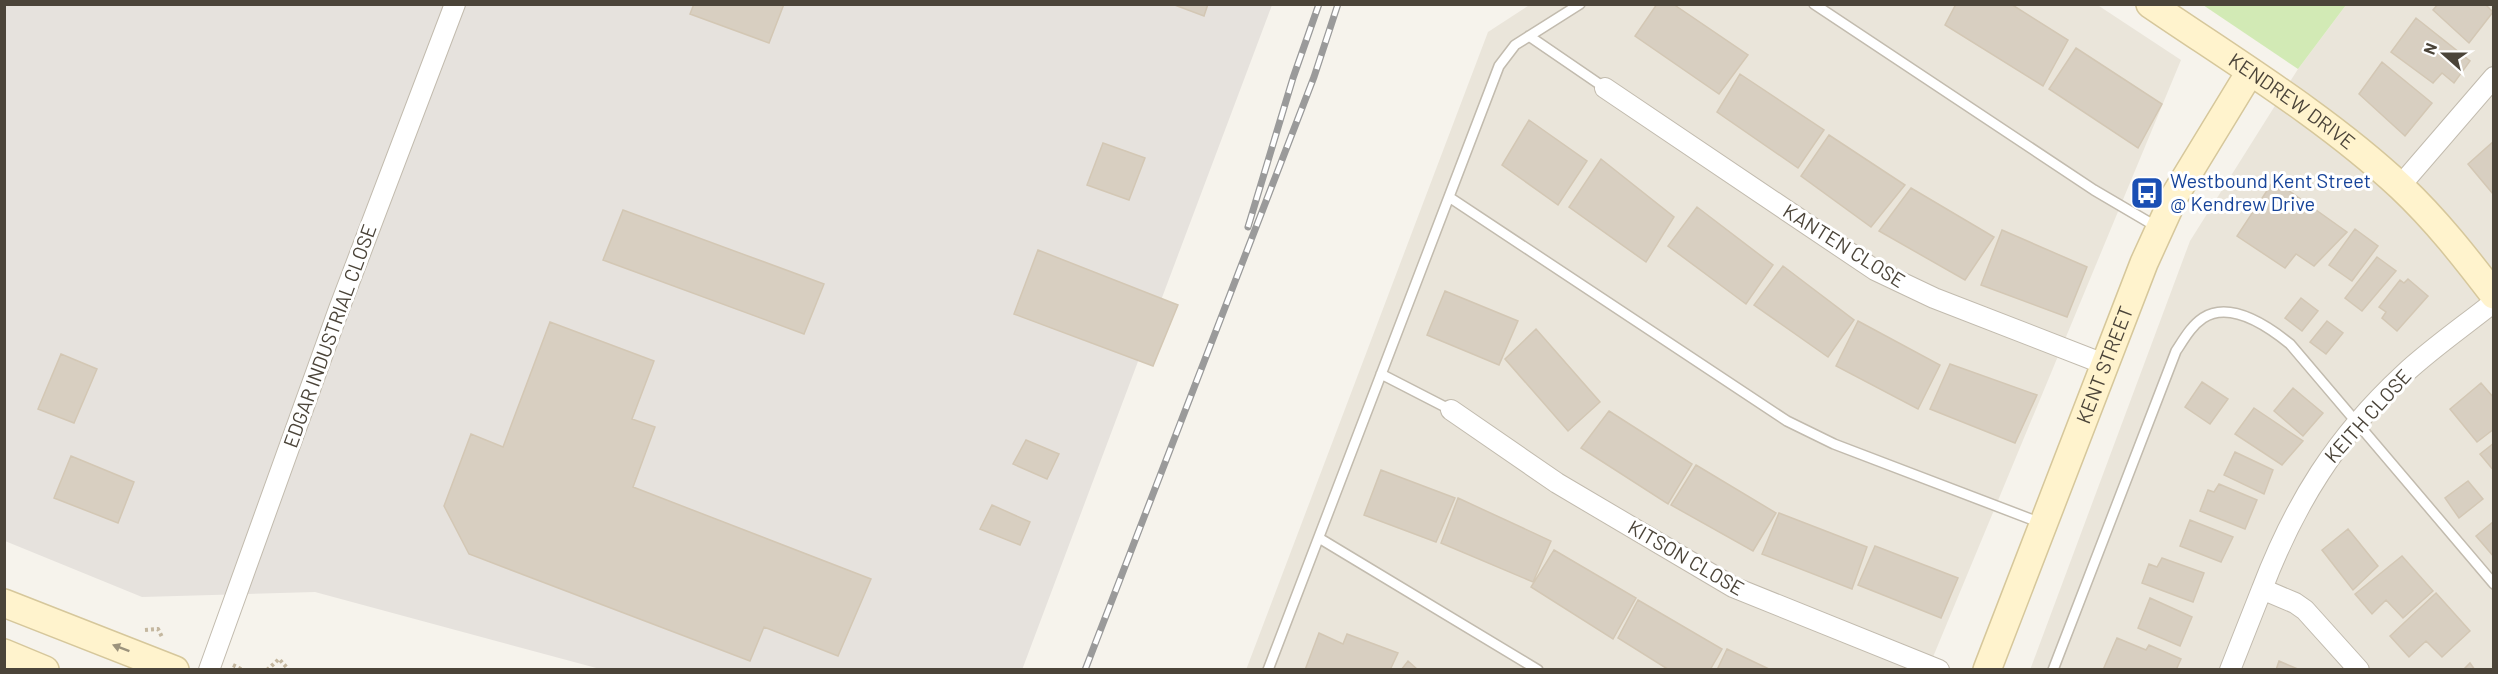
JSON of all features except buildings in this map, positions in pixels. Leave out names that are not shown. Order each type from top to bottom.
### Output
[{"type":"street","name":"EDGAR INDUSTRIAL CLOSE","points":[[209,669],[339,309],[455,4]]},
{"type":"street","name":"KENDREW DRIVE","points":[[2150,4],[2337,135],[2400,186],[2453,241],[2493,295]]},
{"type":"street","name":"KENT STREET","points":[[1987,669],[2104,364],[2159,229],[2175,195],[2250,72]]},
{"type":"street","points":[[2400,186],[2493,77]]},
{"type":"street","name":"KANTEN CLOSE","points":[[1605,88],[1875,270],[1934,298],[2104,364]]},
{"type":"street","name":"KEITH CLOSE","points":[[2230,669],[2299,504],[2317,473],[2355,424],[2406,372],[2493,302]]},
{"type":"street","name":"KITSON CLOSE","points":[[1451,410],[1557,483],[1733,587],[1939,669]]},
{"type":"street","points":[[2262,589],[2295,603],[2305,610],[2359,669]]},
{"type":"street","points":[[4,603],[175,669]]},
{"type":"street","points":[[4,653],[45,669]]},
{"type":"lane","points":[[1268,669],[1499,66],[1506,54],[1529,36],[1580,4]]},
{"type":"lane","points":[[1814,4],[2094,190],[2159,229]]},
{"type":"lane","points":[[1529,36],[1605,88]]},
{"type":"lane","points":[[1449,197],[1786,421],[1834,444],[2043,524]]},
{"type":"lane","points":[[2053,669],[2172,361],[2189,330],[2204,317],[2221,313],[2238,315],[2274,331],[2304,358],[2355,424],[2493,584]]},
{"type":"lane","points":[[1381,374],[1451,410]]},
{"type":"lane","points":[[1319,537],[1538,669]]},
{"type":"path","points":[[267,669],[279,659],[290,669]]},
{"type":"shaded area","points":[[1531,4],[2096,4],[2181,60],[1928,669],[1246,670],[1488,32]]},
{"type":"shaded area","points":[[4,5],[1272,5],[1022,670],[600,669],[315,592],[142,597],[5,541]]},
{"type":"shaded area","points":[[2346,5],[2493,5],[2493,669],[2030,670],[2190,241],[2298,69]]},
{"type":"green space","points":[[2203,5],[2346,5],[2298,69]]},
{"type":"railway","points":[[1248,227],[1293,78],[1319,4]]},
{"type":"railway","points":[[1085,670],[1314,77],[1338,4]]},
{"type":"place","name":"Westbound Kent Street @ Kendrew Drive","points":[[2147,193]]}]
